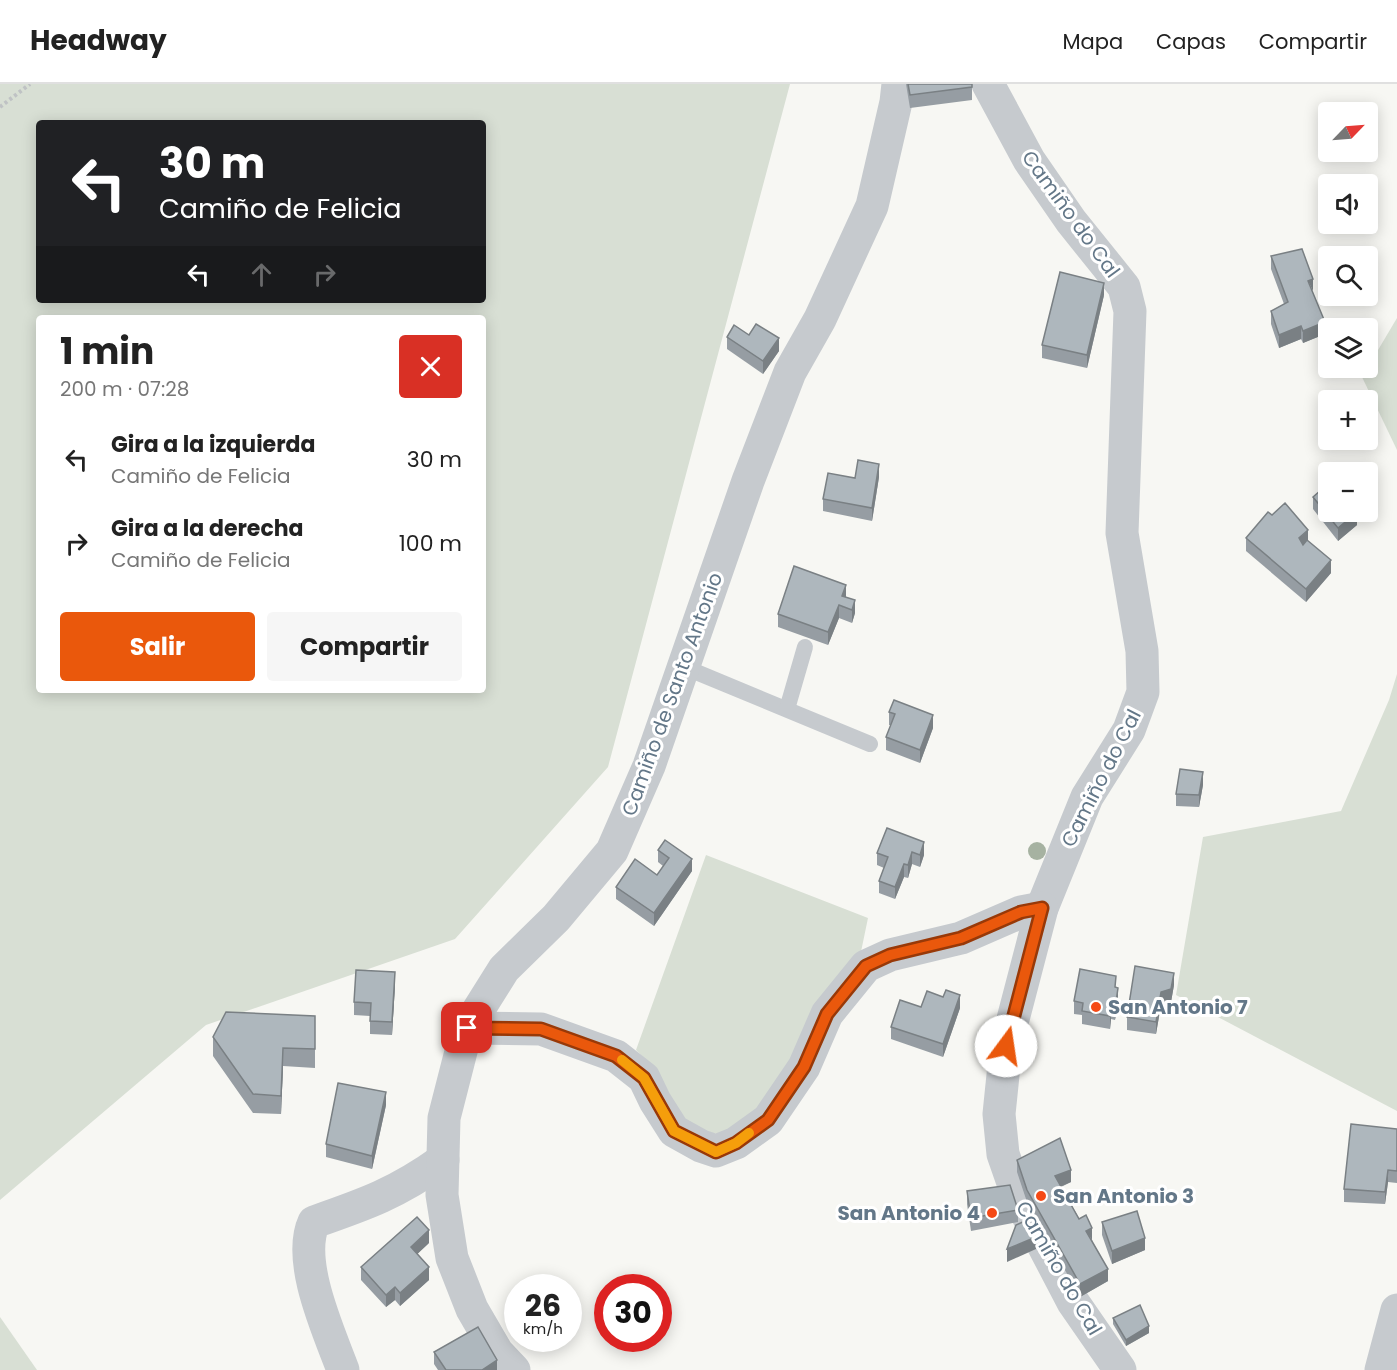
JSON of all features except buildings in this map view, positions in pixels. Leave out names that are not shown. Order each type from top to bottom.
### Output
[{"type":"street","name":"Camiño de Santo Antonio","points":[[514,1370],[497,1352],[472,1309],[452,1258],[442,1195],[444,1118],[467,1028],[504,969],[556,918],[612,851],[649,766],[748,481],[790,372],[820,319],[872,206],[897,102],[898,84]]},
{"type":"street","name":"Camiño do Cal","points":[[988,84],[1029,160],[1071,221],[1124,287],[1130,311],[1122,533],[1142,651],[1143,692],[1130,730],[1087,797],[1042,908],[1006,1046],[999,1114],[1003,1154],[1018,1197],[1073,1302],[1120,1370]]},
{"type":"street","points":[[467,1028],[541,1029],[616,1056],[644,1078],[674,1131],[716,1152],[736,1143],[768,1120],[804,1067],[827,1014],[866,966],[890,955],[961,938],[1021,912],[1042,908]]},
{"type":"street","points":[[343,1370],[317,1293],[308,1235],[314,1222],[379,1200],[409,1184],[443,1160]]},
{"type":"street","points":[[1381,1370],[1397,1310]]},
{"type":"lane","points":[[787,709],[805,647]]},
{"type":"lane","points":[[684,667],[870,744]]},
{"type":"path","points":[[0,107],[30,84]]},
{"type":"shaded area","points":[[0,84],[790,84],[608,767],[455,939],[206,1025],[0,1200]]},
{"type":"shaded area","points":[[1397,318],[1397,450],[1378,410],[1378,390],[1368,390],[1362,378],[1378,378],[1378,350]]},
{"type":"shaded area","points":[[1397,674],[1397,1111],[1176,995],[1203,837],[1341,811],[1389,700]]},
{"type":"shaded area","points":[[706,855],[868,918],[857,971],[763,1110],[722,1135],[679,1126],[650,1064],[636,1050]]},
{"type":"shaded area","points":[[0,1317],[37,1370],[0,1370]]},
{"type":"slow traffic","points":[[622,1060],[644,1078],[674,1131],[716,1152],[736,1143],[749,1133]]},
{"type":"place","name":"San Antonio 7","points":[[1096,1007]]},
{"type":"place","name":"San Antonio 3","points":[[1041,1196]]},
{"type":"place","name":"San Antonio 4","points":[[992,1213]]},
{"type":"route","points":[[467,1028],[541,1029],[616,1056],[644,1078],[674,1131],[716,1152],[736,1143],[768,1120],[804,1067],[827,1014],[866,966],[890,955],[961,938],[1021,912],[1042,908],[1006,1046]]}]
